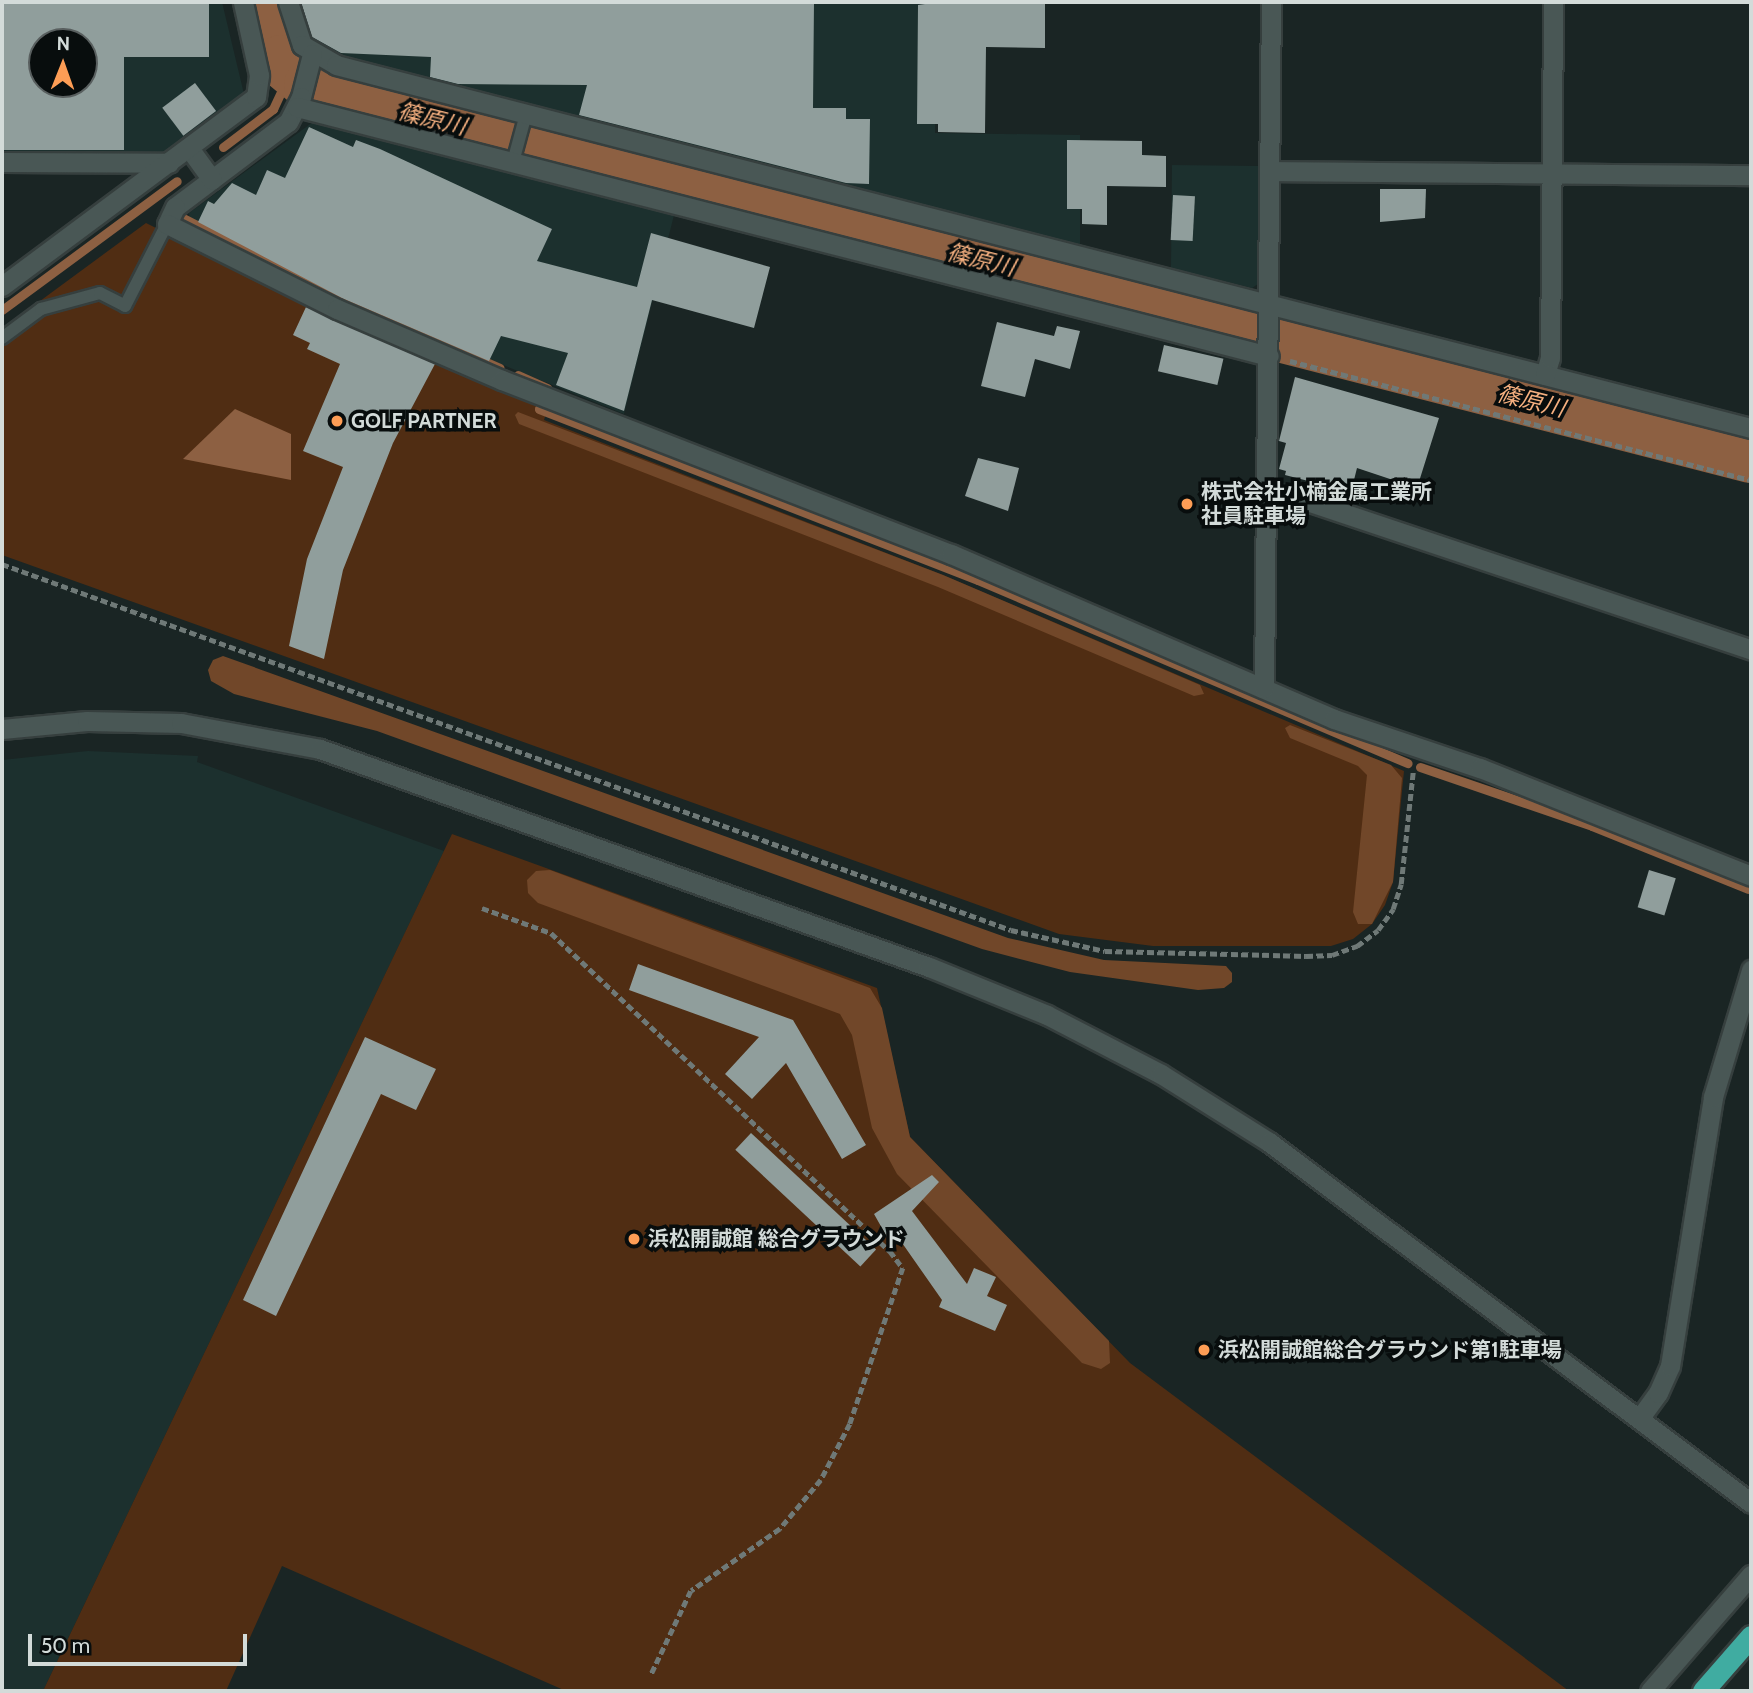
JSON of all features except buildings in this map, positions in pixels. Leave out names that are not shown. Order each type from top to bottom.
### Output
[{"type":"highway","points":[[1703,1691],[1751,1636]]},
{"type":"street","points":[[2,286],[248,105],[261,86],[243,2]]},
{"type":"street","points":[[288,2],[296,34],[310,63],[299,102],[278,132],[175,207],[167,224],[337,309],[447,358],[951,554],[1264,688],[1419,748],[1508,778],[1751,876]]},
{"type":"street","points":[[1264,688],[1271,2]]},
{"type":"street","points":[[1545,375],[1550,358],[1553,2]]},
{"type":"street","points":[[310,63],[336,65],[524,120],[1269,311],[1545,375],[1751,428]]},
{"type":"street","points":[[299,102],[1269,353]]},
{"type":"street","points":[[189,148],[212,180]]},
{"type":"street","points":[[2,162],[169,163]]},
{"type":"street","points":[[1270,171],[1751,175]]},
{"type":"street","points":[[1267,494],[1289,495],[1751,650]]},
{"type":"street","points":[[2,729],[87,721],[181,723],[320,749],[998,994],[1124,1053],[1260,1136],[1751,1503]]},
{"type":"street","points":[[1639,1419],[1658,1393],[1670,1366],[1713,1097],[1751,971]]},
{"type":"street","points":[[1650,1691],[1751,1575]]},
{"type":"lane","points":[[514,159],[524,120]]},
{"type":"lane","points":[[2,338],[41,309],[100,293],[125,306],[167,224]]},
{"type":"path","points":[[1269,353],[1751,480]]},
{"type":"path","points":[[2,565],[1011,930],[1105,951],[1306,956],[1332,955],[1357,946],[1378,930],[1393,909],[1401,884],[1419,748]]},
{"type":"path","points":[[482,908],[551,933],[890,1251],[902,1269],[850,1424],[821,1480],[755,1550],[691,1591],[651,1675]]},
{"type":"shaded area","points":[[2,2],[222,2],[244,94],[163,154],[2,153]]},
{"type":"shaded area","points":[[299,2],[936,2],[935,133],[1080,135],[1080,245],[318,49],[307,39]]},
{"type":"shaded area","points":[[313,122],[674,215],[624,414],[397,322],[190,221],[189,213]]},
{"type":"shaded area","points":[[1172,165],[1259,166],[1258,284],[1252,288],[1171,268]]},
{"type":"shaded area","points":[[146,223],[334,317],[548,407],[544,420],[943,575],[1404,771],[1393,882],[1385,905],[1372,924],[1353,939],[1331,946],[1153,946],[1059,934],[2,555],[2,329]]},
{"type":"shaded area","points":[[235,409],[291,434],[291,480],[183,459]]},
{"type":"shaded area","points":[[518,412],[943,575],[1200,685],[1204,694],[1194,696],[938,587],[519,424],[515,415]]},
{"type":"shaded area","points":[[223,656],[1008,938],[1104,960],[1226,966],[1232,973],[1232,982],[1224,988],[1198,990],[1070,972],[982,949],[377,731],[234,694],[211,681],[208,670],[213,660]]},
{"type":"shaded area","points":[[1290,725],[1391,765],[1402,778],[1393,882],[1372,924],[1358,924],[1353,912],[1367,775],[1358,766],[1290,738],[1285,728]]},
{"type":"shaded area","points":[[88,751],[198,756],[197,762],[444,851],[43,1691],[2,1691],[2,760]]},
{"type":"shaded area","name":"浜松開誠館 総合グラウンド","points":[[452,834],[877,988],[910,1137],[1130,1363],[1569,1691],[566,1691],[282,1566],[226,1691],[43,1691]]},
{"type":"shaded area","points":[[550,870],[870,988],[882,1008],[910,1137],[1109,1341],[1110,1363],[1101,1369],[1082,1363],[897,1174],[872,1128],[852,1035],[840,1014],[538,903],[528,893],[527,880],[536,871]]},
{"type":"waterway","name":"篠原川","points":[[261,2],[281,61],[310,85],[328,92],[1751,457]]},
{"type":"waterway","points":[[223,147],[273,109],[283,88],[281,61]]},
{"type":"waterway","points":[[2,310],[177,181]]},
{"type":"waterway","points":[[183,218],[342,299],[500,368]]},
{"type":"waterway","points":[[518,375],[547,388]]},
{"type":"waterway","points":[[541,404],[539,409],[978,580],[1408,763]]},
{"type":"waterway","points":[[1420,767],[1592,826],[1748,889]]},
{"type":"place","name":"GOLF PARTNER","points":[[337,421]]},
{"type":"place","name":"株式会社小楠金属工業所 社員駐車場","points":[[1187,504]]},
{"type":"place","name":"浜松開誠館 総合グラウンド","points":[[634,1239]]},
{"type":"place","name":"浜松開誠館総合グラウンド第1駐車場","points":[[1204,1350]]}]
